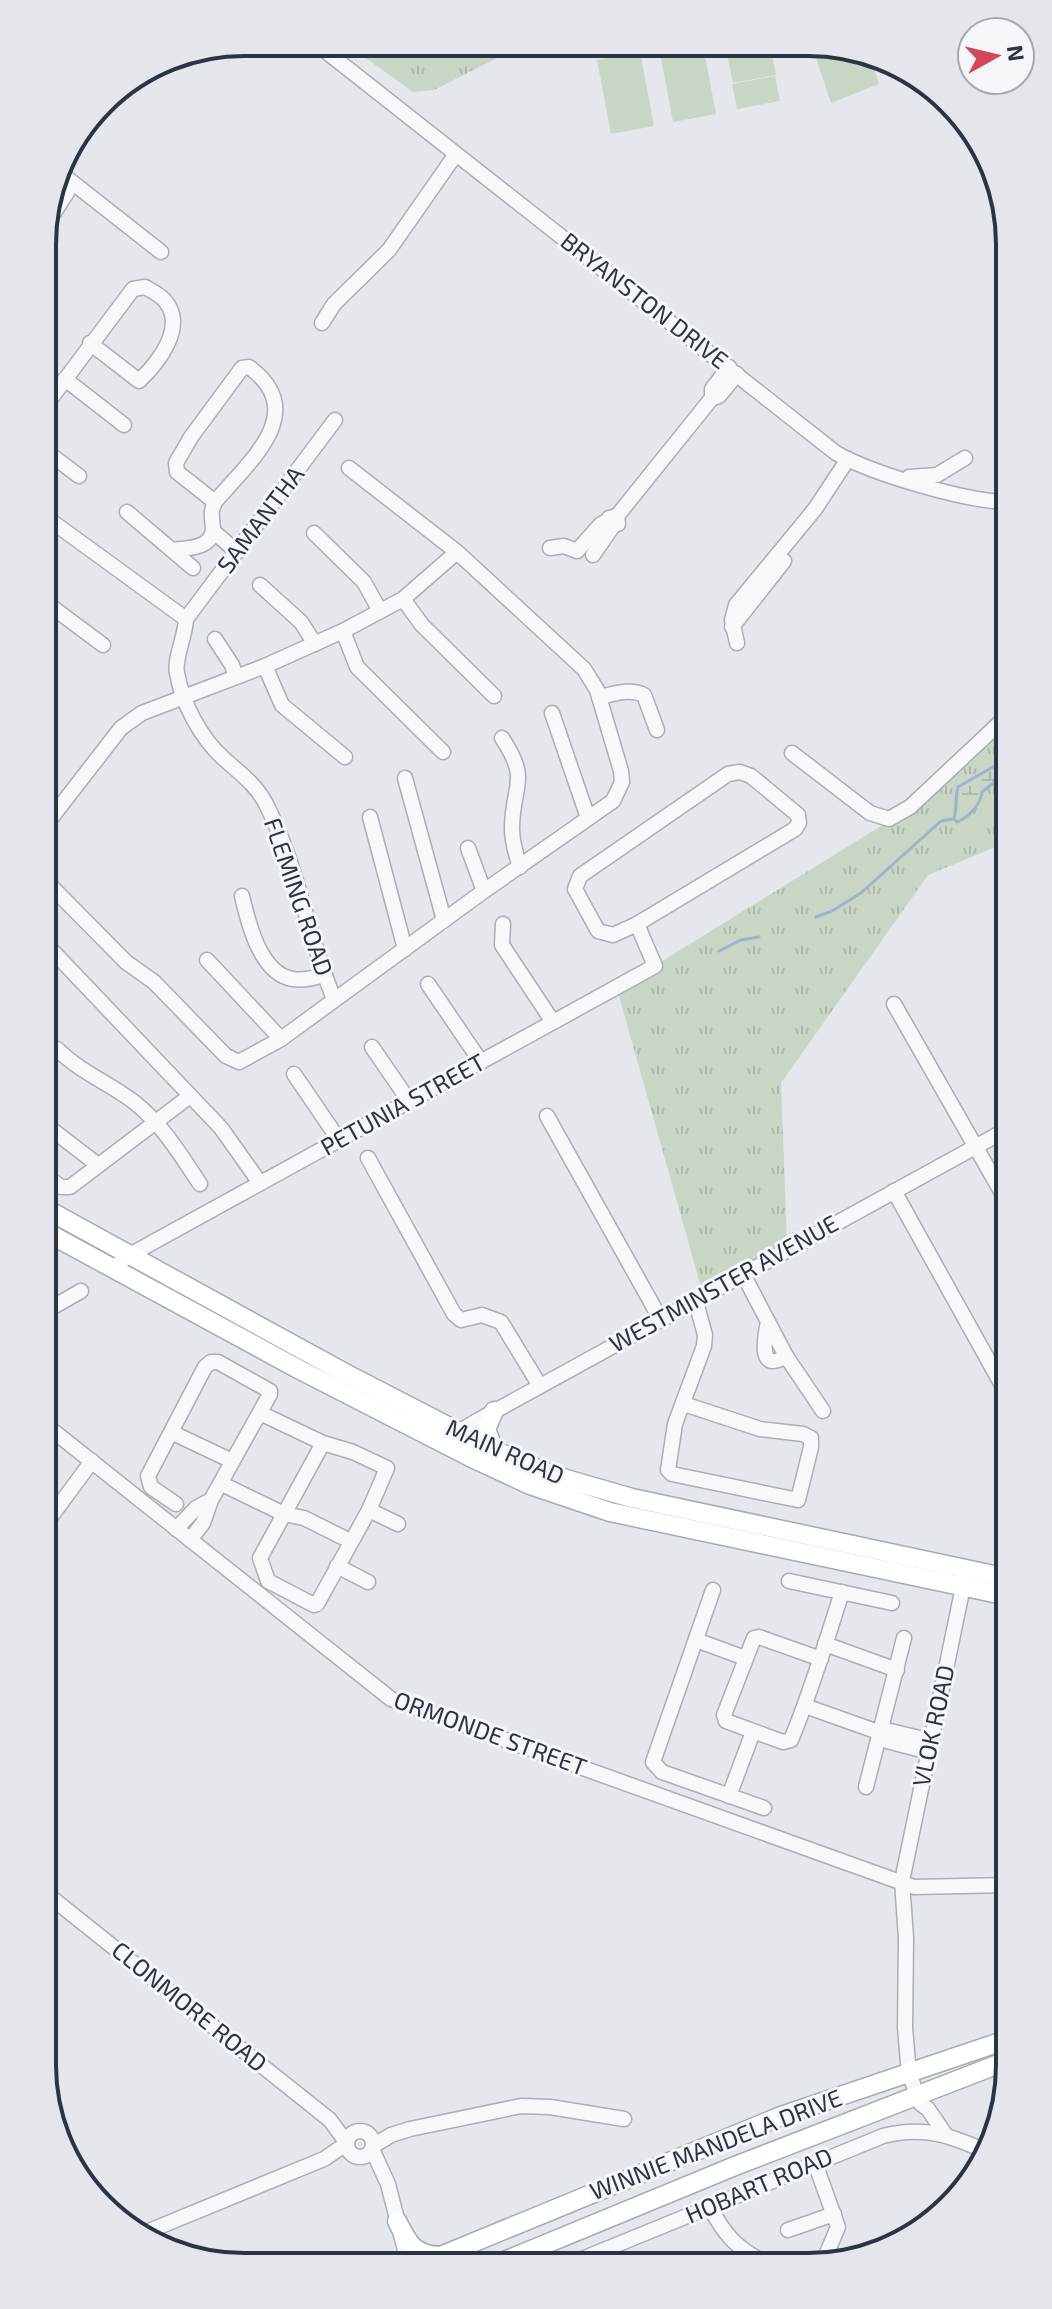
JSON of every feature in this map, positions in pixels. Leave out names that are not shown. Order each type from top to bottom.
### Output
[{"type":"main road","name":"MAIN ROAD","points":[[56,1215],[530,1485],[610,1512],[965,1578],[996,1578]]},
{"type":"main road","name":"MAIN ROAD","points":[[56,1238],[112,1269],[454,1439],[494,1450],[564,1479],[965,1578],[996,1591]]},
{"type":"main road","points":[[494,1411],[486,1429],[494,1450]]},
{"type":"main road","name":"WINNIE MANDELA DRIVE","points":[[448,2253],[781,2116],[996,2044]]},
{"type":"main road","name":"WINNIE MANDELA DRIVE","points":[[524,2253],[735,2166],[924,2099],[996,2066]]},
{"type":"main road","points":[[397,2221],[413,2249],[421,2253]]},
{"type":"street","name":"BRYANSTON DRIVE","points":[[332,56],[820,442],[852,461],[966,497],[996,501]]},
{"type":"street","points":[[322,323],[334,304],[389,250],[456,154]]},
{"type":"street","points":[[68,179],[161,252]]},
{"type":"street","points":[[61,202],[73,183]]},
{"type":"street","points":[[56,391],[90,343],[135,287],[145,287],[168,305],[173,316],[173,331],[165,349],[141,380],[134,379],[90,343]]},
{"type":"street","points":[[172,550],[206,543],[213,531],[211,516],[215,502],[270,436],[275,425],[273,400],[267,382],[249,367],[242,368],[191,437],[176,463],[177,472],[215,502]]},
{"type":"street","points":[[593,555],[613,521],[712,398],[712,389],[733,371]]},
{"type":"street","points":[[65,379],[124,425]]},
{"type":"street","name":"SAMANTHA","points":[[186,619],[335,420]]},
{"type":"street","points":[[901,477],[937,475],[965,458]]},
{"type":"street","points":[[56,459],[79,476]]},
{"type":"street","points":[[737,643],[732,627],[736,605],[852,461]]},
{"type":"street","points":[[56,891],[126,962],[154,982],[226,1056],[239,1062],[281,1039],[613,801],[622,782],[621,771],[599,697],[578,662],[457,552],[349,468]]},
{"type":"street","points":[[127,512],[193,568]]},
{"type":"street","points":[[550,548],[564,546],[577,551],[601,524],[613,521]]},
{"type":"street","points":[[56,524],[186,619]]},
{"type":"street","points":[[213,531],[237,552]]},
{"type":"street","points":[[314,533],[364,582],[380,611]]},
{"type":"street","points":[[56,812],[121,728],[142,713],[265,666],[343,631],[403,599],[457,552]]},
{"type":"street","points":[[260,585],[301,622],[315,644]]},
{"type":"street","points":[[403,599],[422,625],[494,696]]},
{"type":"street","points":[[56,610],[103,645]]},
{"type":"street","name":"FLEMING ROAD","points":[[186,619],[186,636],[176,663],[183,696],[204,737],[222,757],[245,775],[269,810],[334,999]]},
{"type":"street","points":[[343,631],[357,667],[443,752]]},
{"type":"street","points":[[215,639],[236,677]]},
{"type":"street","points":[[265,666],[282,705],[345,757]]},
{"type":"street","points":[[599,697],[632,692],[644,695],[657,730]]},
{"type":"street","points":[[552,713],[588,818]]},
{"type":"street","points":[[792,753],[870,813],[889,819],[910,807],[996,726]]},
{"type":"street","points":[[502,738],[519,770],[512,828],[520,867]]},
{"type":"street","points":[[740,772],[751,776],[798,815],[799,823],[795,829],[637,924],[613,935],[598,931],[575,889],[580,876],[728,774],[740,772]]},
{"type":"street","points":[[405,778],[444,920]]},
{"type":"street","points":[[370,817],[405,949]]},
{"type":"street","points":[[468,848],[484,891]]},
{"type":"street","points":[[242,896],[255,942],[273,966],[295,980],[324,975]]},
{"type":"street","points":[[503,924],[502,945],[553,1022]]},
{"type":"street","name":"PETUNIA STREET","points":[[112,1269],[128,1256],[655,966],[637,924]]},
{"type":"street","points":[[56,955],[221,1128],[260,1183]]},
{"type":"street","points":[[207,960],[281,1039]]},
{"type":"street","points":[[428,984],[481,1062]]},
{"type":"street","points":[[894,1004],[996,1183]]},
{"type":"street","points":[[372,1047],[409,1101]]},
{"type":"street","points":[[56,1048],[87,1073],[132,1100],[158,1122],[200,1184]]},
{"type":"street","points":[[294,1074],[339,1140]]},
{"type":"street","points":[[56,1182],[66,1188],[190,1096]]},
{"type":"street","points":[[547,1116],[661,1320]]},
{"type":"street","points":[[56,1133],[98,1165]]},
{"type":"street","name":"WESTMINSTER AVENUE","points":[[454,1439],[494,1411],[996,1135]]},
{"type":"street","points":[[368,1158],[454,1314],[461,1320],[482,1315],[501,1322],[540,1386]]},
{"type":"street","points":[[894,1191],[996,1374]]},
{"type":"street","points":[[743,1274],[768,1322],[763,1346],[765,1353],[774,1360],[786,1356],[823,1411]]},
{"type":"street","points":[[56,1305],[81,1291]]},
{"type":"street","points":[[684,1404],[760,1429],[803,1434],[811,1438],[798,1500],[669,1473],[674,1430],[693,1375],[694,1342],[701,1321],[696,1302]]},
{"type":"street","points":[[176,1504],[151,1487],[148,1480],[205,1367],[211,1362],[218,1362],[271,1391],[211,1500],[203,1523],[190,1540]]},
{"type":"street","points":[[260,1413],[323,1443],[387,1467],[369,1510],[315,1605],[268,1581],[260,1558],[323,1443]]},
{"type":"street","name":"ORMONDE STREET","points":[[56,1433],[190,1540],[359,1667],[383,1695],[917,1887],[996,1885]]},
{"type":"street","points":[[173,1433],[232,1461]]},
{"type":"street","points":[[56,1510],[92,1461]]},
{"type":"street","points":[[222,1484],[284,1514],[299,1515],[350,1541]]},
{"type":"street","points":[[176,1529],[196,1508],[211,1500]]},
{"type":"street","points":[[369,1510],[398,1524]]},
{"type":"street","points":[[337,1566],[368,1582]]},
{"type":"street","name":"VLOK ROAD","points":[[914,2072],[905,2028],[906,1938],[902,1881],[965,1578]]},
{"type":"street","points":[[789,1581],[892,1603]]},
{"type":"street","points":[[713,1590],[653,1762],[655,1768],[662,1772],[764,1808]]},
{"type":"street","points":[[842,1592],[823,1651],[805,1706],[790,1742],[729,1723],[724,1715],[752,1639],[759,1637],[823,1651],[897,1670]]},
{"type":"street","points":[[866,1787],[904,1638]]},
{"type":"street","points":[[696,1640],[745,1658]]},
{"type":"street","points":[[805,1706],[881,1733],[890,1731],[931,1746]]},
{"type":"street","points":[[729,1796],[753,1732]]},
{"type":"street","name":"CLONMORE ROAD","points":[[56,1901],[360,2145]]},
{"type":"street","points":[[914,2072],[924,2099],[945,2134]]},
{"type":"street","points":[[153,2229],[360,2145],[423,2126],[521,2106],[550,2107],[624,2119]]},
{"type":"street","name":"HOBART ROAD","points":[[597,2253],[894,2133],[919,2131],[945,2134],[977,2147]]},
{"type":"street","points":[[360,2145],[388,2184],[404,2253]]},
{"type":"street","points":[[815,2163],[838,2230],[828,2251]]},
{"type":"street","points":[[710,2207],[729,2239],[746,2253]]},
{"type":"street","points":[[788,2230],[834,2214]]},
{"type":"green space","points":[[363,56],[501,56],[434,90],[413,92]]},
{"type":"green space","points":[[641,56],[654,126],[611,134],[597,60]]},
{"type":"green space","points":[[661,56],[705,56],[716,114],[673,122]]},
{"type":"green space","points":[[727,56],[772,56],[776,75],[733,83]]},
{"type":"green space","points":[[816,57],[857,62],[874,68],[879,84],[831,103]]},
{"type":"green space","points":[[775,76],[780,101],[737,109],[732,84]]},
{"type":"green space","points":[[996,713],[996,847],[928,875],[781,1083],[787,1243],[701,1287],[617,989],[894,818]]},
{"type":"green space","points":[[996,765],[996,781],[982,792],[973,810],[957,822],[954,819],[958,787]]},
{"type":"waterway","points":[[816,917],[861,893],[941,821],[954,819],[958,787],[996,765]]},
{"type":"waterway","points":[[954,819],[957,822],[969,814],[977,806],[982,792],[996,781]]},
{"type":"waterway","points":[[719,951],[741,940],[759,937]]}]
